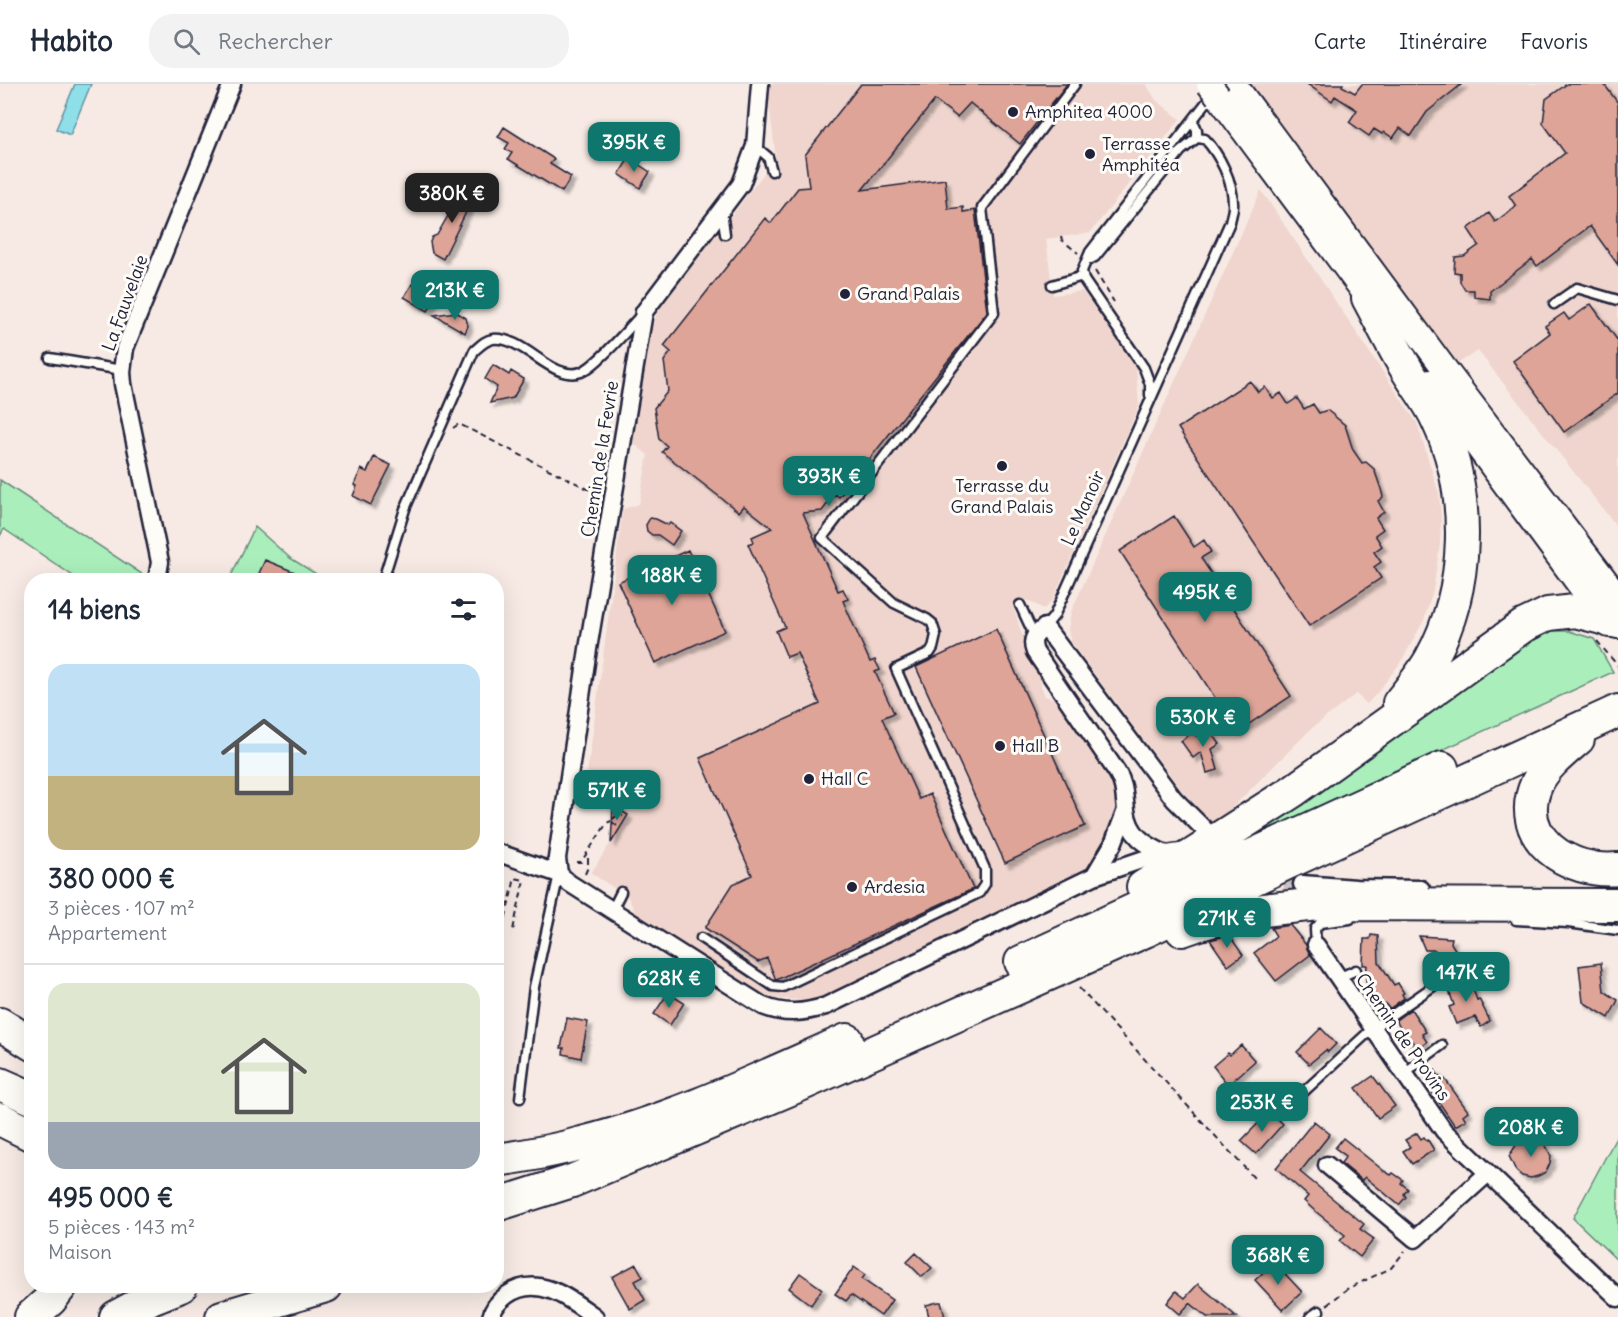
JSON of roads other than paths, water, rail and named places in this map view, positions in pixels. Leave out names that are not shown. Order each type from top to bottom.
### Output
[{"type":"highway","points":[[1368,298],[1407,370],[1434,413],[1449,447],[1456,478],[1462,538],[1461,566],[1455,596],[1436,649],[1417,680],[1378,730]]},
{"type":"highway","points":[[1072,938],[1148,884],[1204,840],[1293,791],[1523,626],[1548,614],[1575,611],[1614,618]]},
{"type":"highway","points":[[1611,704],[1545,770],[1536,784],[1531,803],[1532,822],[1541,839],[1554,853],[1568,862],[1588,868],[1618,869]]},
{"type":"highway","points":[[504,1158],[584,1143],[671,1114],[844,1041],[1272,845],[1611,704]]},
{"type":"highway","points":[[504,1202],[572,1181],[633,1156],[800,1085],[1145,931],[1611,704]]},
{"type":"highway","points":[[1011,989],[1116,957],[1198,924],[1287,907],[1322,904],[1500,912],[1618,905]]},
{"type":"highway","points":[[0,1024],[24,1039]]},
{"type":"highway","points":[[0,1084],[24,1094]]},
{"type":"highway","points":[[0,1119],[24,1131]]},
{"type":"highway","points":[[504,1224],[617,1175],[633,1156]]},
{"type":"highway","points":[[31,1317],[56,1293]]},
{"type":"highway","points":[[116,1317],[164,1293]]},
{"type":"highway","points":[[222,1317],[303,1293]]},
{"type":"main road","points":[[1221,87],[1368,298],[1614,618]]},
{"type":"main road","points":[[1221,87],[1443,368],[1614,618]]},
{"type":"street","name":"La Fauvelaie","points":[[158,573],[160,562],[122,370],[126,348],[232,84]]},
{"type":"street","name":"Chemin de la Fevrie","points":[[559,874],[557,861],[588,648],[644,312],[741,184],[754,146],[760,84]]},
{"type":"street","points":[[504,855],[559,874],[569,883],[764,1006],[775,1011],[794,1013],[826,1006],[1094,876],[1134,861],[1166,854],[1204,840],[1040,631],[1032,642],[1039,659],[1122,780],[1131,828],[1139,839],[1166,854]]},
{"type":"street","points":[[1094,876],[1109,851],[1126,810]]},
{"type":"street","points":[[1302,884],[1356,888],[1480,890],[1500,912]]},
{"type":"street","name":"Chemin de Provins","points":[[1316,945],[1338,978],[1359,999],[1373,1028],[1444,1131],[1618,1298]]},
{"type":"street","points":[[1328,1165],[1415,1239],[1487,1174]]},
{"type":"street","points":[[491,1317],[502,1298],[516,1288],[528,1286],[540,1286],[555,1291],[595,1317]]},
{"type":"lane","points":[[701,938],[773,986],[783,987],[979,893],[985,884],[986,869],[896,669],[930,653],[936,642],[935,629],[927,619],[894,603],[822,538],[994,314],[982,208],[1075,84]]},
{"type":"lane","points":[[1149,401],[1150,384],[1144,368],[1083,276],[1083,268],[1090,252],[1221,87]]},
{"type":"lane","points":[[1087,261],[1095,257],[1181,151],[1197,138],[1195,125]]},
{"type":"lane","name":"Le Manoir","points":[[1040,631],[1054,616],[1230,222],[1233,204],[1230,186],[1216,150],[1205,139],[1197,138]]},
{"type":"lane","points":[[754,146],[768,157],[772,171]]},
{"type":"lane","points":[[722,211],[725,234]]},
{"type":"lane","points":[[1052,285],[1083,276]]},
{"type":"lane","points":[[1554,304],[1577,288],[1618,300]]},
{"type":"lane","points":[[385,573],[405,509],[474,351],[485,342],[495,339],[507,341],[536,355],[563,373],[575,374],[585,371],[644,312]]},
{"type":"lane","points":[[50,358],[122,370]]},
{"type":"lane","points":[[1020,605],[1040,631]]},
{"type":"lane","points":[[520,1098],[534,987],[559,874]]},
{"type":"lane","points":[[612,910],[621,892]]},
{"type":"lane","points":[[1500,912],[1618,930]]},
{"type":"lane","points":[[1316,945],[1315,929],[1320,923],[1362,917]]},
{"type":"lane","points":[[1285,1109],[1373,1028],[1448,976],[1482,964]]},
{"type":"lane","points":[[1338,978],[1356,970]]},
{"type":"lane","points":[[1404,1073],[1443,1045]]},
{"type":"lane","points":[[1310,1317],[1319,1311]]},
{"type":"water","points":[[75,84],[91,84],[70,135],[56,129]]},
{"type":"tunnel","points":[[1261,877],[1277,883],[1302,884]]},
{"type":"place","name":"Amphitea 4000","points":[[1013,112]]},
{"type":"place","name":"Terrasse Amphitéa","points":[[1090,154]]},
{"type":"place","name":"Grand Palais","points":[[845,294]]},
{"type":"place","name":"Terrasse du Grand Palais","points":[[1002,466]]},
{"type":"place","name":"Hall B","points":[[1000,746]]},
{"type":"place","name":"Hall C","points":[[809,779]]},
{"type":"place","name":"Ardesia","points":[[852,887]]}]
